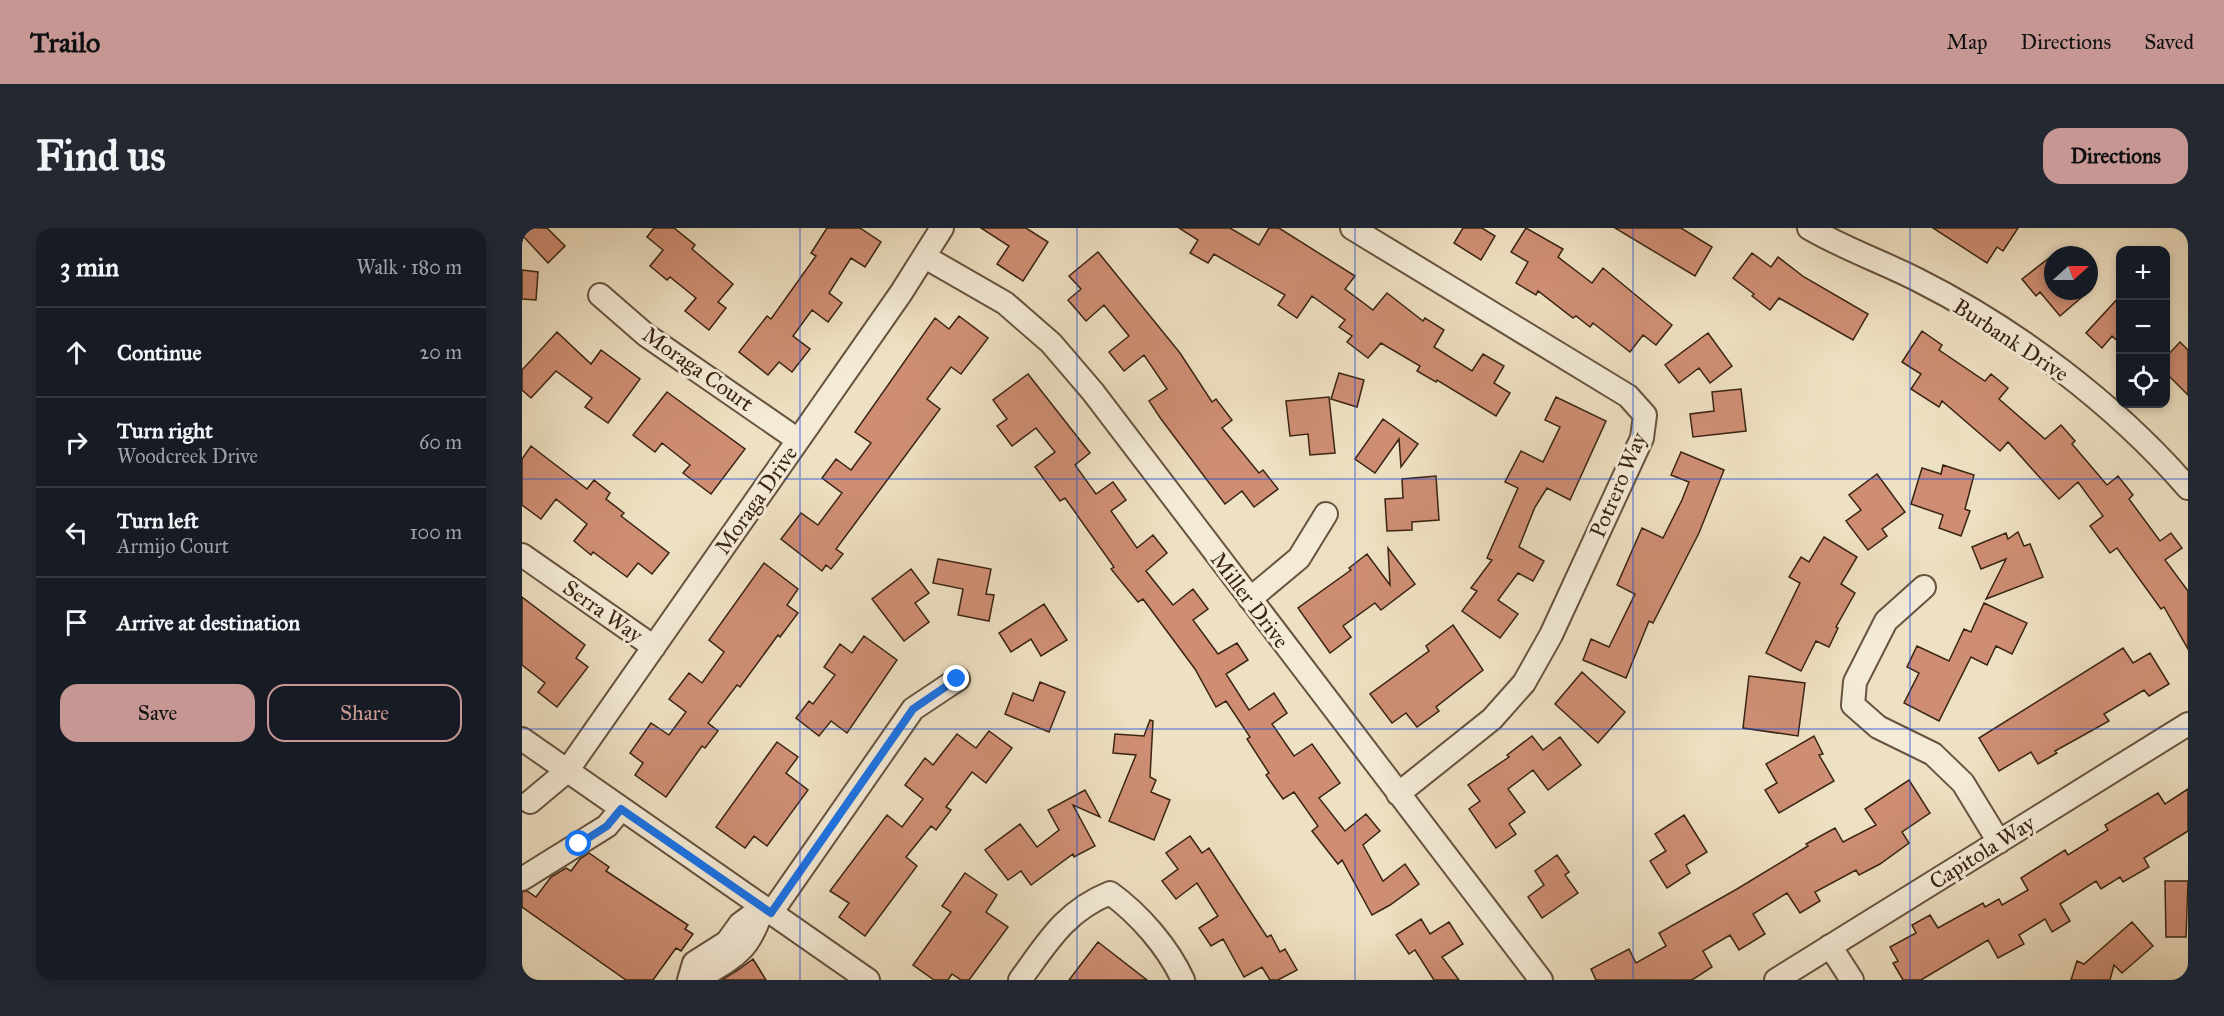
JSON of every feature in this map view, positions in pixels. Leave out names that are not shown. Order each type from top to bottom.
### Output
[{"type":"street","name":"Moraga Drive","points":[[530,802],[567,771],[925,257],[942,228]]},
{"type":"street","name":"Potrero Way","points":[[1352,228],[1628,396],[1645,415],[1642,438],[1551,635],[1524,683],[1492,719],[1398,794]]},
{"type":"street","name":"Burbank Drive","points":[[1809,228],[1917,279],[1988,321],[2054,365],[2112,411],[2188,488]]},
{"type":"street","name":"Miller Drive","points":[[925,257],[1005,303],[1051,343],[1093,392],[1541,980]]},
{"type":"street","name":"Moraga Court","points":[[600,295],[646,335],[798,440]]},
{"type":"street","points":[[1250,599],[1299,558],[1326,514]]},
{"type":"street","name":"Serra Way","points":[[522,555],[654,647]]},
{"type":"street","points":[[1924,587],[1886,621],[1855,682],[1853,705],[1878,727],[1933,754],[1963,783],[1999,842]]},
{"type":"street","points":[[696,980],[740,954],[767,910],[913,709],[957,679]]},
{"type":"street","name":"Capitola Way","points":[[1776,980],[2188,724]]},
{"type":"street","points":[[522,739],[868,980]]},
{"type":"street","points":[[522,879],[607,826],[621,809]]},
{"type":"street","points":[[1020,980],[1051,936],[1085,903],[1110,893],[1132,908],[1176,966],[1183,980]]},
{"type":"street","points":[[689,980],[694,963],[728,942],[740,924],[767,910]]},
{"type":"street","points":[[1830,946],[1851,980]]},
{"type":"building","points":[[522,228],[547,228],[565,246],[548,263],[522,235]]},
{"type":"building","points":[[654,228],[674,228],[695,245],[692,249],[733,284],[718,302],[726,308],[709,330],[685,311],[696,298],[670,277],[667,280],[650,266],[663,250],[647,237]]},
{"type":"building","points":[[827,228],[860,228],[881,242],[865,267],[851,258],[829,293],[842,303],[828,322],[812,310],[793,336],[810,349],[792,372],[779,362],[768,375],[739,352],[767,316],[771,319],[816,256],[811,253]]},
{"type":"building","points":[[981,228],[1026,228],[1048,242],[1023,281],[997,264],[1009,246]]},
{"type":"building","points":[[1179,228],[1230,228],[1259,245],[1269,228],[1279,228],[1355,276],[1345,289],[1373,310],[1387,293],[1423,321],[1425,318],[1444,330],[1434,347],[1472,371],[1483,354],[1504,366],[1494,383],[1510,393],[1496,416],[1437,380],[1436,382],[1417,371],[1420,366],[1381,343],[1368,358],[1347,342],[1352,336],[1339,327],[1345,320],[1312,296],[1297,318],[1278,305],[1285,295],[1214,254],[1208,263],[1190,253],[1198,240]]},
{"type":"building","points":[[1463,228],[1482,228],[1495,236],[1481,260],[1454,243]]},
{"type":"building","points":[[1526,228],[1563,249],[1558,257],[1592,283],[1603,268],[1672,325],[1656,345],[1643,335],[1630,352],[1593,323],[1590,327],[1576,316],[1573,318],[1538,291],[1536,295],[1516,283],[1528,262],[1511,252]]},
{"type":"building","points":[[1615,228],[1681,228],[1712,247],[1695,276]]},
{"type":"building","points":[[1933,228],[2018,228],[2003,251],[1997,247],[1987,263]]},
{"type":"building","points":[[1098,252],[1180,353],[1212,402],[1216,399],[1232,420],[1222,428],[1259,473],[1263,470],[1278,489],[1254,507],[1242,491],[1225,504],[1161,419],[1149,401],[1167,389],[1144,355],[1124,371],[1109,352],[1129,336],[1104,305],[1086,321],[1068,300],[1081,289],[1069,276]]},
{"type":"building","points":[[1752,253],[1771,267],[1778,257],[1804,277],[1868,314],[1853,340],[1779,298],[1770,310],[1752,296],[1754,294],[1733,278]]},
{"type":"building","points":[[2044,262],[2044,297],[2040,292],[2036,296],[2022,279]]},
{"type":"building","points":[[522,270],[538,272],[536,300],[522,299]]},
{"type":"building","points":[[2047,300],[2079,300],[2060,316]]},
{"type":"building","points":[[2116,300],[2116,340],[2112,336],[2102,348],[2086,333]]},
{"type":"building","points":[[959,316],[988,338],[961,374],[951,367],[927,399],[940,409],[836,549],[843,554],[831,569],[826,565],[822,571],[781,539],[801,513],[818,525],[842,493],[822,478],[836,459],[851,470],[871,443],[855,432],[935,318],[949,329]]},
{"type":"building","points":[[1922,331],[1942,345],[1939,350],[1985,381],[1991,374],[2008,388],[1999,399],[2045,439],[2061,425],[2075,441],[2072,444],[2107,485],[2118,476],[2133,495],[2129,499],[2160,541],[2171,533],[2182,548],[2165,560],[2188,591],[2188,649],[2164,607],[2161,609],[2117,548],[2110,553],[2090,526],[2103,516],[2078,482],[2059,499],[2008,442],[2000,451],[1942,401],[1939,407],[1911,389],[1921,374],[1902,362]]},
{"type":"building","points":[[557,332],[591,364],[601,350],[640,379],[608,423],[585,407],[592,398],[556,371],[531,398],[522,390],[522,370]]},
{"type":"building","points":[[1708,333],[1732,366],[1710,383],[1699,368],[1679,383],[1665,365]]},
{"type":"building","points":[[2180,342],[2188,350],[2188,395],[2170,377],[2170,353]]},
{"type":"building","points":[[1339,373],[1364,380],[1357,407],[1331,399]]},
{"type":"building","points":[[1028,374],[1090,453],[1075,465],[1096,494],[1113,482],[1126,500],[1111,511],[1137,548],[1153,535],[1167,553],[1146,571],[1173,605],[1193,589],[1208,609],[1193,620],[1218,654],[1237,643],[1248,660],[1226,674],[1249,710],[1274,693],[1287,713],[1272,724],[1294,756],[1312,744],[1340,783],[1319,798],[1345,831],[1366,814],[1380,831],[1363,845],[1383,881],[1405,864],[1419,884],[1390,905],[1372,915],[1342,860],[1338,864],[1312,831],[1318,826],[1294,792],[1283,799],[1266,775],[1269,773],[1247,739],[1250,737],[1226,701],[1216,707],[1195,669],[1143,599],[1138,602],[1111,569],[1114,567],[1065,498],[1060,501],[1035,467],[1055,452],[1036,428],[1012,446],[997,426],[1007,419],[993,400]]},
{"type":"building","points":[[1741,389],[1746,431],[1693,437],[1690,414],[1714,411],[1712,392]]},
{"type":"building","points":[[667,392],[745,449],[711,494],[683,473],[690,465],[662,443],[655,452],[633,435]]},
{"type":"building","points":[[1329,397],[1335,453],[1310,455],[1308,434],[1290,436],[1286,401]]},
{"type":"building","points":[[1556,397],[1606,421],[1570,500],[1547,488],[1535,507],[1519,547],[1544,561],[1533,581],[1518,573],[1498,600],[1518,614],[1500,638],[1462,611],[1477,591],[1471,588],[1492,560],[1487,558],[1518,488],[1505,482],[1521,451],[1543,462],[1560,427],[1545,420]]},
{"type":"building","points":[[1383,419],[1418,444],[1401,467],[1399,439],[1375,473],[1355,459]]},
{"type":"building","points":[[531,446],[587,489],[594,480],[610,493],[606,499],[624,513],[621,516],[669,553],[652,574],[638,563],[627,577],[593,552],[591,555],[574,541],[587,524],[556,499],[541,519],[522,505],[522,459]]},
{"type":"building","points":[[1681,452],[1724,470],[1699,533],[1653,623],[1649,621],[1626,678],[1583,660],[1591,639],[1609,647],[1635,594],[1617,585],[1642,528],[1663,538],[1682,500],[1689,482],[1671,475]]},
{"type":"building","points":[[1943,465],[1974,475],[1965,509],[1970,511],[1961,536],[1939,528],[1943,515],[1911,504],[1922,468],[1941,474]]},
{"type":"building","points":[[1877,474],[1905,512],[1882,529],[1887,536],[1868,550],[1846,521],[1861,510],[1849,495]]},
{"type":"building","points":[[1436,476],[1439,520],[1412,522],[1412,530],[1387,531],[1385,499],[1403,498],[1402,479]]},
{"type":"building","points":[[2018,532],[2024,546],[2030,544],[2043,577],[1986,599],[2006,559],[1981,569],[1972,547],[2006,533],[2008,539]]},
{"type":"building","points":[[1824,537],[1857,557],[1841,584],[1855,593],[1836,627],[1838,628],[1829,647],[1816,641],[1801,671],[1766,653],[1800,583],[1789,577],[1801,557],[1809,562]]},
{"type":"building","points":[[1388,548],[1415,584],[1381,610],[1375,603],[1343,626],[1351,637],[1330,653],[1298,608],[1351,570],[1349,568],[1367,554],[1390,585]]},
{"type":"building","points":[[938,559],[991,569],[986,594],[994,595],[989,621],[958,615],[963,589],[933,583]]},
{"type":"building","points":[[764,563],[798,589],[787,605],[798,613],[780,637],[778,635],[740,687],[737,685],[708,723],[718,731],[705,748],[702,746],[666,797],[635,775],[643,763],[630,753],[651,723],[669,735],[686,712],[669,699],[689,673],[702,683],[724,652],[709,640]]},
{"type":"building","points":[[911,569],[929,593],[915,603],[929,622],[904,641],[872,599]]},
{"type":"building","points":[[522,597],[585,645],[576,658],[588,667],[557,707],[538,692],[545,683],[522,665]]},
{"type":"building","points":[[1984,603],[2027,623],[2012,654],[1996,646],[1987,665],[1971,657],[1939,721],[1904,703],[1919,673],[1907,667],[1917,646],[1949,661],[1964,629],[1971,632]]},
{"type":"building","points":[[1044,604],[1067,640],[1041,656],[1031,639],[1011,652],[999,633]]},
{"type":"building","points":[[1453,625],[1483,670],[1436,707],[1439,711],[1417,727],[1406,713],[1392,723],[1370,694],[1429,651],[1426,646]]},
{"type":"building","points":[[864,636],[897,660],[847,733],[831,721],[819,736],[796,718],[809,701],[813,704],[835,675],[824,667],[840,644],[852,653]]},
{"type":"building","points":[[2123,648],[2133,663],[2150,653],[2169,684],[2149,696],[2144,690],[2104,714],[2109,721],[2055,751],[2057,753],[2038,764],[2031,752],[1999,771],[1979,738]]},
{"type":"building","points":[[1582,672],[1625,712],[1598,743],[1555,704]]},
{"type":"building","points":[[1749,676],[1805,683],[1798,736],[1743,728]]},
{"type":"building","points":[[1040,682],[1065,692],[1049,732],[1005,714],[1013,693],[1033,701]]},
{"type":"building","points":[[1150,720],[1153,721],[1150,777],[1156,780],[1151,792],[1170,800],[1154,840],[1109,821],[1136,755],[1113,753],[1115,734],[1144,736]]},
{"type":"building","points":[[989,731],[1012,748],[986,783],[972,772],[946,807],[951,810],[936,830],[931,826],[906,857],[917,866],[865,936],[839,917],[849,903],[830,891],[887,815],[902,827],[923,799],[905,785],[925,758],[933,765],[957,734],[976,748]]},
{"type":"building","points":[[1532,736],[1543,750],[1560,737],[1581,765],[1548,790],[1533,770],[1508,789],[1525,812],[1509,824],[1516,834],[1496,848],[1469,809],[1480,801],[1468,785],[1509,757],[1507,755]]},
{"type":"building","points":[[1814,736],[1823,754],[1819,755],[1834,781],[1779,813],[1765,790],[1777,783],[1766,764]]},
{"type":"building","points":[[777,742],[798,757],[786,773],[808,790],[767,846],[754,836],[745,848],[716,827]]},
{"type":"building","points":[[1909,780],[1930,813],[1902,832],[1909,843],[1880,864],[1859,875],[1856,870],[1815,892],[1820,901],[1800,913],[1787,893],[1753,914],[1765,934],[1739,950],[1730,935],[1703,951],[1712,967],[1692,980],[1596,980],[1591,969],[1629,949],[1636,963],[1666,946],[1659,933],[1808,846],[1806,844],[1835,828],[1843,842],[1876,825],[1865,809]]},
{"type":"building","points":[[2188,789],[2188,831],[2144,858],[2149,867],[2123,882],[2120,877],[2101,889],[2096,881],[2060,904],[2070,921],[2052,932],[2045,919],[2019,935],[2024,944],[1998,958],[1988,940],[1921,980],[1903,980],[1893,963],[1898,961],[1890,947],[1916,933],[1912,925],[1930,915],[1938,928],[1983,903],[1985,907],[1999,899],[2002,905],[2028,890],[2021,878],[2065,850],[2068,855],[2108,830],[2105,825],[2158,793],[2165,804]]},
{"type":"building","points":[[1085,790],[1100,817],[1073,805],[1095,846],[1074,857],[1073,854],[1031,885],[1021,871],[1008,880],[985,850],[1020,824],[1037,847],[1059,830],[1048,810]]},
{"type":"building","points":[[1684,815],[1707,852],[1686,865],[1690,873],[1667,888],[1650,861],[1666,851],[1655,834]]},
{"type":"building","points":[[1190,836],[1202,853],[1209,848],[1267,937],[1271,935],[1280,952],[1285,949],[1297,970],[1278,980],[1270,980],[1262,967],[1244,977],[1223,939],[1211,946],[1199,928],[1218,916],[1197,883],[1176,899],[1162,881],[1178,869],[1166,853]]},
{"type":"building","points":[[589,853],[609,867],[606,871],[688,925],[685,929],[693,934],[681,951],[676,948],[653,980],[626,980],[522,907],[522,892],[527,891],[536,897],[551,877],[566,868],[571,871],[580,859]]},
{"type":"building","points":[[1557,855],[1569,872],[1565,875],[1578,893],[1542,918],[1528,897],[1544,885],[1535,871]]},
{"type":"building","points":[[965,873],[997,895],[986,912],[1008,927],[969,980],[961,980],[952,974],[948,980],[934,980],[913,965],[951,912],[942,906]]},
{"type":"building","points":[[2165,881],[2188,881],[2186,937],[2166,937]]},
{"type":"building","points":[[1421,919],[1430,934],[1449,922],[1463,944],[1442,957],[1459,980],[1434,980],[1415,950],[1409,954],[1396,935]]},
{"type":"building","points":[[2132,922],[2153,946],[2122,973],[2114,965],[2110,980],[2071,980],[2077,961],[2084,964]]},
{"type":"building","points":[[1098,942],[1147,980],[1069,980]]},
{"type":"building","points":[[753,959],[766,980],[722,980],[738,970]]},
{"type":"route","points":[[579,844],[607,826],[621,809],[771,913],[913,709],[957,679]]}]
